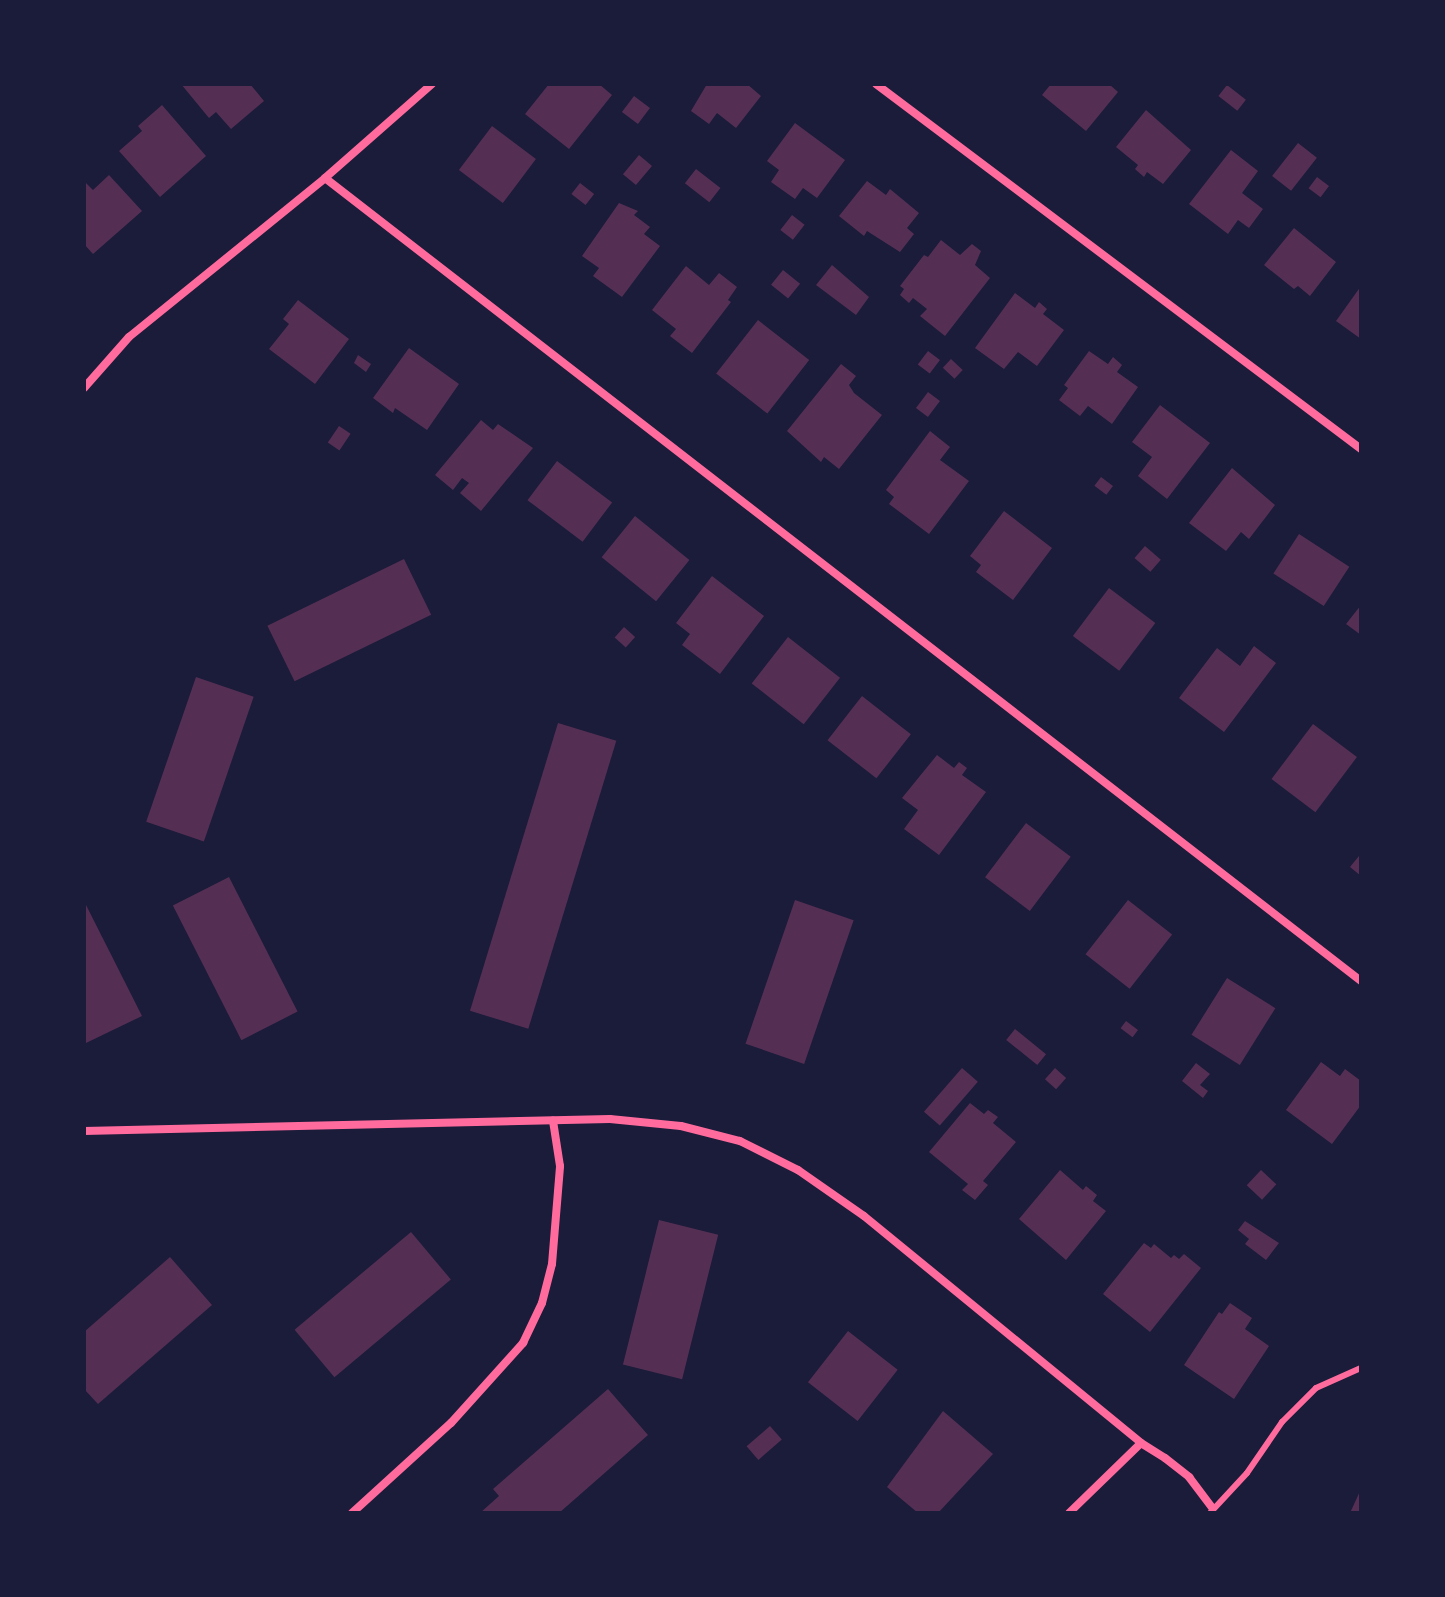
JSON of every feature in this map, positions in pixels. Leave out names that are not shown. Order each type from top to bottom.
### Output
[{"type":"street","points":[[84,388],[129,337],[325,178],[432,84]]},
{"type":"street","points":[[876,84],[1361,449]]},
{"type":"street","points":[[325,178],[1361,981]]},
{"type":"street","points":[[84,1131],[610,1119],[681,1126],[740,1141],[798,1170],[864,1216],[1141,1443],[1189,1477],[1211,1510]]},
{"type":"street","points":[[352,1513],[451,1423],[523,1343],[542,1303],[552,1264],[560,1166],[553,1121]]},
{"type":"street","points":[[1069,1513],[1141,1443]]},
{"type":"lane","points":[[1211,1510],[1247,1473],[1282,1422],[1316,1388],[1361,1368]]},
{"type":"building","points":[[181,84],[250,84],[264,101],[231,129],[216,112],[209,118]]},
{"type":"building","points":[[549,84],[599,84],[612,95],[569,149],[525,114]]},
{"type":"building","points":[[707,84],[747,84],[761,96],[736,128],[717,113],[709,124],[691,111]]},
{"type":"building","points":[[1051,84],[1109,84],[1118,92],[1086,131],[1042,95]]},
{"type":"building","points":[[1227,85],[1246,100],[1237,111],[1218,96]]},
{"type":"building","points":[[634,96],[650,108],[638,124],[622,112]]},
{"type":"building","points":[[162,105],[206,156],[160,197],[119,151],[142,131],[138,126]]},
{"type":"building","points":[[1146,110],[1191,150],[1163,184],[1147,172],[1144,177],[1135,169],[1138,165],[1116,147]]},
{"type":"building","points":[[795,123],[845,160],[817,198],[803,188],[795,199],[771,182],[779,170],[767,161]]},
{"type":"building","points":[[492,126],[536,159],[503,203],[459,170]]},
{"type":"building","points":[[1298,143],[1317,158],[1291,191],[1272,176]]},
{"type":"building","points":[[1231,150],[1258,171],[1242,193],[1263,209],[1249,228],[1238,220],[1228,234],[1189,204]]},
{"type":"building","points":[[639,155],[652,166],[636,185],[623,174]]},
{"type":"building","points":[[696,169],[720,188],[709,202],[685,183]]},
{"type":"building","points":[[109,175],[142,211],[93,254],[84,244],[84,181],[93,190]]},
{"type":"building","points":[[1317,177],[1329,186],[1321,197],[1309,188]]},
{"type":"building","points":[[867,181],[886,195],[890,189],[919,213],[907,228],[914,234],[900,252],[867,231],[864,236],[839,216]]},
{"type":"building","points":[[580,183],[594,194],[586,205],[571,194]]},
{"type":"building","points":[[619,203],[638,211],[634,215],[650,227],[644,234],[660,246],[622,297],[593,276],[599,268],[582,256]]},
{"type":"building","points":[[792,215],[805,225],[793,240],[780,230]]},
{"type":"building","points":[[1294,228],[1336,262],[1310,296],[1298,286],[1294,289],[1264,265]]},
{"type":"building","points":[[941,240],[960,255],[972,244],[981,251],[975,265],[990,278],[945,336],[920,316],[927,309],[913,298],[909,303],[900,295],[904,289],[900,286],[924,255],[928,257]]},
{"type":"building","points":[[832,265],[869,297],[856,315],[816,285]]},
{"type":"building","points":[[686,266],[709,285],[719,273],[737,287],[728,300],[731,302],[692,353],[670,336],[676,329],[652,310]]},
{"type":"building","points":[[783,270],[800,284],[788,299],[771,285]]},
{"type":"building","points":[[1361,286],[1361,339],[1336,321]]},
{"type":"building","points":[[1015,293],[1035,308],[1039,302],[1047,309],[1043,314],[1064,330],[1037,366],[1018,352],[1004,369],[975,348]]},
{"type":"building","points":[[298,300],[349,339],[315,384],[269,349],[289,324],[283,319]]},
{"type":"building","points":[[758,320],[809,360],[767,414],[716,374]]},
{"type":"building","points":[[409,348],[459,384],[427,430],[395,408],[393,413],[373,398]]},
{"type":"building","points":[[928,351],[940,360],[930,374],[918,365]]},
{"type":"building","points":[[1089,351],[1108,364],[1113,357],[1122,365],[1117,372],[1138,387],[1112,424],[1088,406],[1080,416],[1059,400],[1068,388],[1064,385]]},
{"type":"building","points":[[358,355],[371,364],[366,372],[354,363]]},
{"type":"building","points":[[951,359],[963,370],[955,379],[943,368]]},
{"type":"building","points":[[841,364],[856,376],[849,385],[854,393],[882,415],[839,469],[824,457],[821,462],[787,431]]},
{"type":"building","points":[[928,392],[940,401],[928,417],[916,408]]},
{"type":"building","points":[[1160,405],[1210,443],[1167,499],[1138,476],[1152,457],[1132,442]]},
{"type":"building","points":[[481,420],[493,430],[498,424],[533,448],[481,511],[460,493],[469,483],[462,478],[453,490],[435,475]]},
{"type":"building","points":[[339,426],[351,434],[339,450],[328,443]]},
{"type":"building","points":[[930,431],[950,447],[940,460],[969,481],[929,534],[889,504],[894,497],[886,490]]},
{"type":"building","points":[[557,461],[612,503],[583,542],[528,500]]},
{"type":"building","points":[[1232,468],[1275,505],[1249,539],[1241,532],[1226,551],[1189,523]]},
{"type":"building","points":[[1101,477],[1113,486],[1106,495],[1094,486]]},
{"type":"building","points":[[1004,511],[1052,548],[1013,600],[976,572],[981,565],[970,556]]},
{"type":"building","points":[[635,516],[689,560],[656,601],[602,557]]},
{"type":"building","points":[[1299,534],[1349,567],[1324,606],[1273,573]]},
{"type":"building","points":[[1145,546],[1161,560],[1150,572],[1135,558]]},
{"type":"building","points":[[404,559],[431,615],[295,681],[267,626]]},
{"type":"building","points":[[712,576],[764,616],[720,674],[682,645],[690,634],[676,623]]},
{"type":"building","points":[[1109,588],[1155,623],[1119,671],[1073,636]]},
{"type":"building","points":[[1361,605],[1361,635],[1346,624]]},
{"type":"building","points":[[624,627],[635,637],[626,647],[615,637]]},
{"type":"building","points":[[788,637],[840,678],[804,724],[752,683]]},
{"type":"building","points":[[1254,646],[1276,663],[1224,732],[1179,698],[1217,648],[1240,666]]},
{"type":"building","points":[[196,677],[254,697],[204,842],[146,822]]},
{"type":"building","points":[[862,696],[911,734],[876,778],[828,740]]},
{"type":"building","points":[[558,723],[616,741],[528,1029],[470,1011]]},
{"type":"building","points":[[1313,724],[1357,757],[1315,812],[1271,779]]},
{"type":"building","points":[[937,755],[954,768],[959,762],[967,768],[962,775],[986,792],[939,855],[904,829],[918,810],[902,798]]},
{"type":"building","points":[[1026,823],[1071,857],[1030,911],[985,877]]},
{"type":"building","points":[[1361,857],[1361,876],[1350,867]]},
{"type":"building","points":[[229,877],[298,1012],[241,1040],[173,906]]},
{"type":"building","points":[[795,900],[854,920],[804,1064],[746,1044]]},
{"type":"building","points":[[1128,900],[1172,934],[1130,989],[1086,954]]},
{"type":"building","points":[[84,901],[142,1016],[86,1043],[84,1039]]},
{"type":"building","points":[[1227,978],[1275,1008],[1240,1065],[1191,1035]]},
{"type":"building","points":[[1126,1021],[1138,1030],[1133,1037],[1121,1028]]},
{"type":"building","points":[[1015,1029],[1046,1054],[1037,1065],[1006,1040]]},
{"type":"building","points":[[1321,1062],[1340,1076],[1345,1069],[1361,1081],[1361,1105],[1332,1144],[1286,1110]]},
{"type":"building","points":[[1196,1063],[1210,1074],[1200,1085],[1208,1091],[1203,1098],[1182,1081]]},
{"type":"building","points":[[962,1068],[978,1082],[940,1126],[924,1112]]},
{"type":"building","points":[[1055,1068],[1066,1078],[1056,1089],[1045,1079]]},
{"type":"building","points":[[970,1103],[984,1114],[988,1110],[998,1117],[993,1123],[1016,1142],[983,1181],[988,1185],[975,1200],[962,1190],[968,1184],[929,1152]]},
{"type":"building","points":[[1060,1170],[1083,1190],[1086,1186],[1097,1195],[1093,1201],[1106,1211],[1066,1260],[1019,1219]]},
{"type":"building","points":[[1261,1170],[1276,1184],[1262,1200],[1247,1185]]},
{"type":"building","points":[[659,1220],[718,1235],[682,1379],[623,1365]]},
{"type":"building","points":[[1245,1221],[1279,1243],[1266,1260],[1245,1244],[1249,1239],[1238,1230]]},
{"type":"building","points":[[411,1232],[451,1279],[334,1377],[295,1330]]},
{"type":"building","points":[[1144,1243],[1151,1248],[1154,1244],[1171,1258],[1174,1255],[1179,1259],[1184,1254],[1201,1268],[1150,1332],[1103,1294]]},
{"type":"building","points":[[170,1257],[212,1305],[98,1404],[84,1389],[84,1332]]},
{"type":"building","points":[[1230,1303],[1252,1318],[1245,1329],[1269,1346],[1234,1399],[1184,1365],[1219,1312],[1222,1314]]},
{"type":"building","points":[[848,1331],[898,1370],[858,1421],[808,1382]]},
{"type":"building","points":[[608,1389],[648,1435],[559,1513],[480,1513],[499,1496],[493,1489]]},
{"type":"building","points":[[943,1411],[993,1454],[938,1513],[918,1513],[887,1487]]},
{"type":"building","points":[[770,1426],[782,1440],[758,1460],[747,1446]]},
{"type":"building","points":[[1361,1489],[1361,1513],[1350,1513]]}]
